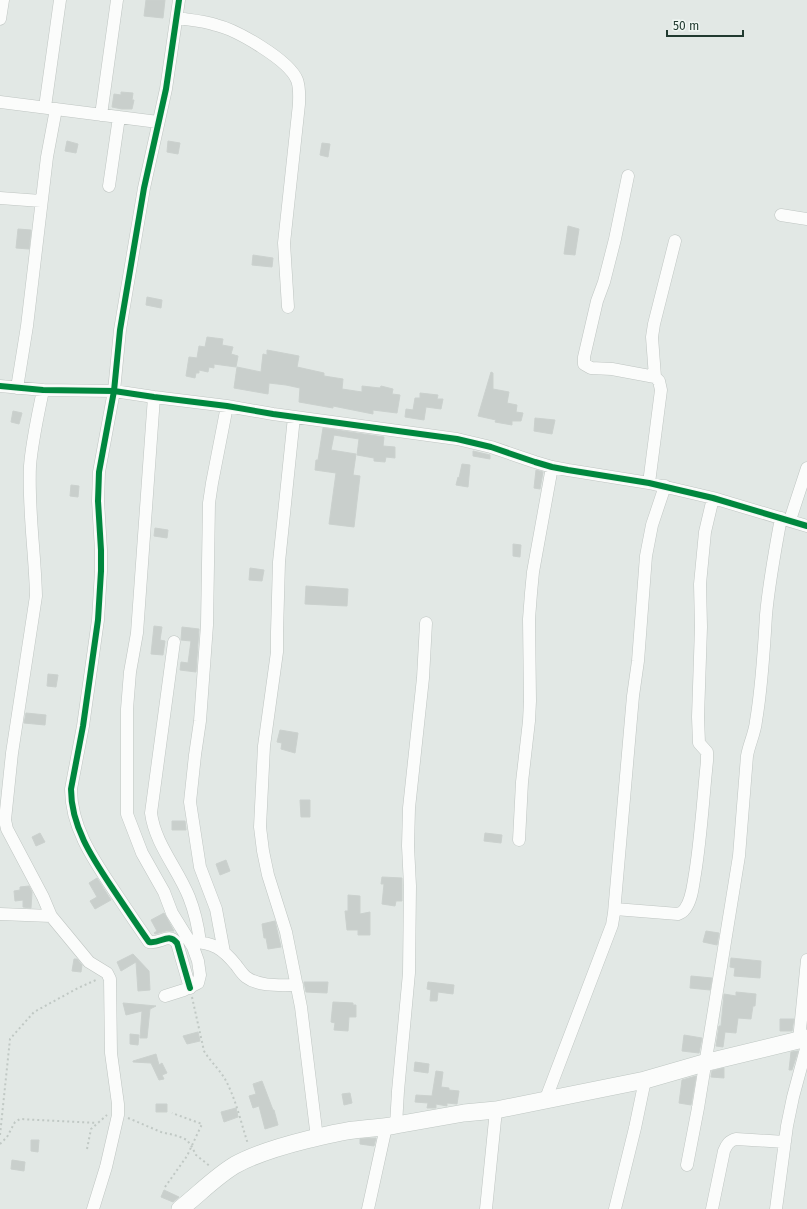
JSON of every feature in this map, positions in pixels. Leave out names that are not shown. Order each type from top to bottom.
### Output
[{"type":"street","points":[[0,19],[3,0]]},
{"type":"street","points":[[17,388],[27,326],[47,157],[60,0]]},
{"type":"street","points":[[101,115],[117,0]]},
{"type":"street","points":[[178,0],[177,18],[166,89],[144,188],[120,330],[114,391],[99,472],[98,486],[101,572],[98,620],[71,798],[81,835],[89,852],[149,942],[154,943],[170,937],[177,943],[190,988]]},
{"type":"street","points":[[177,18],[217,25],[233,31],[275,56],[296,78],[299,87],[299,104],[284,243],[288,307]]},
{"type":"street","points":[[0,102],[158,122]]},
{"type":"street","points":[[109,186],[119,117]]},
{"type":"street","points":[[628,176],[615,239],[594,313],[584,357],[584,364],[591,368],[612,369],[655,377],[659,381],[661,390],[649,483]]},
{"type":"street","points":[[0,198],[41,201]]},
{"type":"street","points":[[781,215],[807,219]]},
{"type":"street","points":[[655,377],[652,348],[653,330],[675,241]]},
{"type":"street","points":[[0,386],[43,390],[114,391],[449,438],[476,443],[552,467],[665,486],[713,498],[807,526]]},
{"type":"street","points":[[43,390],[30,464],[30,514],[36,596],[12,753],[5,820],[7,828],[43,897],[51,916],[89,962],[108,973],[110,979],[111,1053],[118,1104],[118,1115],[106,1166],[93,1209]]},
{"type":"street","points":[[154,397],[137,633],[130,672],[127,709],[127,814],[142,853],[164,892],[172,912],[195,942],[216,947],[224,952],[244,976],[250,980],[272,985],[297,985]]},
{"type":"street","points":[[224,952],[216,909],[200,867],[190,802],[200,721],[207,625],[209,503],[227,406]]},
{"type":"street","points":[[294,417],[279,562],[277,652],[264,746],[260,827],[268,875],[286,932],[297,985],[317,1138]]},
{"type":"street","points":[[519,840],[522,782],[529,708],[529,619],[531,593],[533,572],[552,467]]},
{"type":"street","points":[[687,1165],[698,1108],[704,1063],[739,856],[748,747],[756,721],[764,664],[766,614],[771,573],[785,519],[807,468]]},
{"type":"street","points":[[545,1101],[612,925],[615,909],[633,696],[638,661],[646,556],[652,525],[665,486]]},
{"type":"street","points":[[615,909],[678,914],[682,913],[686,909],[689,902],[697,859],[707,761],[707,752],[699,743],[698,725],[701,627],[700,584],[704,532],[713,498]]},
{"type":"street","points":[[368,1209],[391,1126],[398,1091],[409,973],[409,808],[423,678],[426,623]]},
{"type":"street","points":[[165,996],[190,988],[198,983],[200,975],[195,942],[197,919],[189,896],[155,832],[151,813],[174,642]]},
{"type":"street","points":[[0,914],[51,916]]},
{"type":"street","points":[[776,1209],[785,1142],[804,1041],[807,960]]},
{"type":"street","points":[[184,1207],[222,1174],[234,1166],[280,1146],[354,1130],[391,1126],[545,1101],[645,1080],[704,1063],[804,1041]]},
{"type":"street","points":[[616,1209],[645,1080]]},
{"type":"street","points":[[486,1209],[496,1110]]},
{"type":"street","points":[[712,1209],[724,1151],[727,1144],[736,1140],[785,1142]]},
{"type":"path","points":[[0,1135],[10,1039],[34,1012],[108,973]]},
{"type":"path","points":[[190,988],[204,1051],[224,1078],[231,1092],[252,1157]]},
{"type":"path","points":[[165,1186],[187,1156],[202,1124],[172,1113]]},
{"type":"path","points":[[87,1149],[92,1129],[107,1114],[118,1115],[186,1140],[196,1155],[222,1174]]},
{"type":"path","points":[[0,1144],[7,1137],[14,1122],[20,1119],[98,1123]]},
{"type":"building","points":[[146,0],[165,0],[163,18],[144,16]]},
{"type":"building","points":[[121,92],[133,93],[132,100],[134,100],[132,109],[112,107],[114,94],[121,95]]},
{"type":"building","points":[[67,141],[78,144],[76,153],[65,151]]},
{"type":"building","points":[[168,141],[180,143],[178,154],[167,152]]},
{"type":"building","points":[[322,143],[330,144],[328,157],[320,155]]},
{"type":"building","points":[[568,226],[579,229],[575,255],[564,254]]},
{"type":"building","points":[[18,229],[31,230],[29,249],[16,248]]},
{"type":"building","points":[[253,255],[273,258],[272,267],[252,265]]},
{"type":"building","points":[[147,297],[162,300],[161,308],[146,305]]},
{"type":"building","points":[[207,337],[223,339],[222,345],[233,347],[231,354],[238,356],[236,367],[214,364],[214,368],[209,367],[208,372],[199,370],[199,373],[196,373],[195,378],[186,376],[189,357],[197,358],[199,346],[205,347]]},
{"type":"building","points":[[267,350],[299,356],[297,367],[324,373],[324,376],[343,379],[342,389],[362,392],[362,386],[380,388],[381,386],[393,389],[392,394],[400,395],[397,413],[373,410],[373,414],[333,406],[333,408],[299,402],[300,388],[286,385],[269,383],[268,394],[234,388],[237,367],[261,372],[263,354],[267,355]]},
{"type":"building","points":[[491,372],[493,373],[493,389],[509,392],[507,403],[517,405],[516,412],[523,413],[521,421],[512,421],[512,425],[495,422],[496,420],[478,416]]},
{"type":"building","points":[[420,393],[438,395],[437,399],[443,399],[441,409],[426,407],[424,420],[405,417],[406,409],[413,410],[415,398],[420,398]]},
{"type":"building","points":[[13,411],[22,413],[19,424],[11,422]]},
{"type":"building","points":[[535,418],[555,420],[552,434],[534,431]]},
{"type":"building","points":[[323,428],[384,437],[383,446],[395,447],[395,458],[386,457],[385,462],[374,461],[374,458],[357,455],[359,439],[334,435],[331,450],[356,454],[353,475],[360,476],[354,527],[329,524],[336,473],[315,470]]},
{"type":"building","points":[[473,451],[490,455],[490,459],[473,456]]},
{"type":"building","points":[[462,464],[470,465],[468,487],[456,485]]},
{"type":"building","points":[[536,470],[543,472],[540,489],[534,488]]},
{"type":"building","points":[[71,485],[79,486],[78,497],[70,496]]},
{"type":"building","points":[[155,528],[168,530],[167,538],[154,536]]},
{"type":"building","points":[[513,544],[521,545],[520,557],[513,556]]},
{"type":"building","points":[[250,568],[264,570],[262,581],[249,580]]},
{"type":"building","points":[[306,586],[348,589],[347,606],[305,604]]},
{"type":"building","points":[[154,626],[162,627],[160,640],[165,641],[163,655],[151,654]]},
{"type":"building","points":[[182,627],[199,629],[196,672],[180,670],[181,662],[188,663],[191,641],[181,640]]},
{"type":"building","points":[[48,674],[58,675],[56,687],[47,686]]},
{"type":"building","points":[[26,713],[46,715],[45,725],[24,723]]},
{"type":"building","points":[[280,730],[298,733],[295,753],[281,749],[282,743],[277,742]]},
{"type":"building","points":[[300,800],[310,800],[310,817],[301,817]]},
{"type":"building","points":[[172,821],[185,821],[186,830],[172,830]]},
{"type":"building","points":[[40,833],[45,842],[36,846],[32,837]]},
{"type":"building","points":[[485,833],[502,835],[501,843],[484,841]]},
{"type":"building","points":[[226,860],[230,871],[220,875],[216,864]]},
{"type":"building","points":[[382,877],[402,878],[402,901],[396,901],[395,906],[382,904],[384,884],[381,884]]},
{"type":"building","points":[[97,878],[111,900],[95,909],[90,901],[97,897],[89,883]]},
{"type":"building","points":[[29,886],[32,892],[31,908],[23,907],[23,900],[15,901],[14,891],[20,890],[20,887]]},
{"type":"building","points":[[348,895],[360,896],[360,914],[370,912],[370,935],[358,935],[358,930],[347,930],[345,911],[348,911]]},
{"type":"building","points":[[164,913],[174,931],[166,931],[155,934],[154,933],[157,931],[151,920]]},
{"type":"building","points":[[275,921],[281,947],[268,949],[266,938],[264,938],[262,924]]},
{"type":"building","points":[[706,931],[719,933],[717,945],[703,942]]},
{"type":"building","points":[[133,954],[149,971],[150,990],[138,991],[136,962],[121,971],[117,962]]},
{"type":"building","points":[[731,958],[761,961],[760,978],[734,976],[735,968],[730,967]]},
{"type":"building","points":[[74,959],[77,959],[82,965],[81,972],[72,971]]},
{"type":"building","points":[[691,976],[712,978],[710,990],[690,988]]},
{"type":"building","points":[[304,982],[328,982],[327,993],[306,992]]},
{"type":"building","points":[[428,982],[454,985],[453,994],[438,992],[437,1001],[430,1001],[431,990],[427,989]]},
{"type":"building","points":[[736,992],[756,994],[755,1006],[753,1006],[751,1019],[738,1018],[736,1033],[725,1032],[723,1047],[716,1046],[719,1026],[721,1026],[724,994],[736,996]]},
{"type":"building","points":[[333,1002],[353,1003],[353,1005],[356,1005],[356,1017],[349,1017],[348,1031],[334,1030],[335,1023],[331,1022]]},
{"type":"building","points":[[123,1003],[156,1006],[150,1009],[147,1038],[140,1038],[142,1011],[126,1015]]},
{"type":"building","points":[[780,1019],[794,1019],[792,1031],[780,1031]]},
{"type":"building","points":[[198,1032],[200,1041],[187,1044],[183,1036]]},
{"type":"building","points":[[130,1034],[139,1035],[138,1045],[130,1044]]},
{"type":"building","points":[[684,1035],[702,1038],[699,1053],[682,1051]]},
{"type":"building","points":[[798,1051],[792,1070],[789,1070],[791,1052]]},
{"type":"building","points":[[156,1054],[159,1065],[162,1063],[167,1073],[162,1075],[164,1079],[159,1080],[151,1063],[133,1062]]},
{"type":"building","points":[[415,1062],[429,1064],[428,1073],[414,1071]]},
{"type":"building","points":[[724,1068],[724,1078],[711,1077],[712,1071]]},
{"type":"building","points":[[436,1071],[443,1072],[441,1087],[459,1091],[457,1104],[447,1103],[447,1106],[436,1104],[436,1108],[427,1108],[428,1103],[415,1102],[416,1095],[432,1096]]},
{"type":"building","points":[[696,1076],[691,1105],[679,1103],[682,1080]]},
{"type":"building","points":[[262,1081],[274,1110],[278,1125],[265,1129],[259,1106],[253,1108],[249,1096],[256,1094],[253,1084]]},
{"type":"building","points":[[350,1093],[352,1103],[344,1105],[342,1094]]},
{"type":"building","points":[[156,1104],[167,1104],[167,1112],[156,1112]]},
{"type":"building","points":[[236,1108],[238,1117],[224,1122],[221,1112]]},
{"type":"building","points":[[376,1138],[374,1146],[360,1144],[360,1139]]},
{"type":"building","points":[[31,1140],[39,1140],[38,1152],[31,1151]]},
{"type":"building","points":[[12,1160],[25,1162],[24,1171],[11,1169]]},
{"type":"building","points":[[164,1190],[179,1197],[173,1202],[161,1197]]},
{"type":"cycle path","points":[[179,0],[166,89],[144,188],[120,330],[114,391],[99,472],[98,501],[101,571],[98,620],[83,726],[71,789],[72,803],[79,829],[84,842],[98,866],[149,942],[171,938],[177,943],[190,988]]},
{"type":"cycle path","points":[[0,386],[43,390],[114,391],[457,439],[491,447],[552,467],[649,483],[713,498],[807,526]]}]
